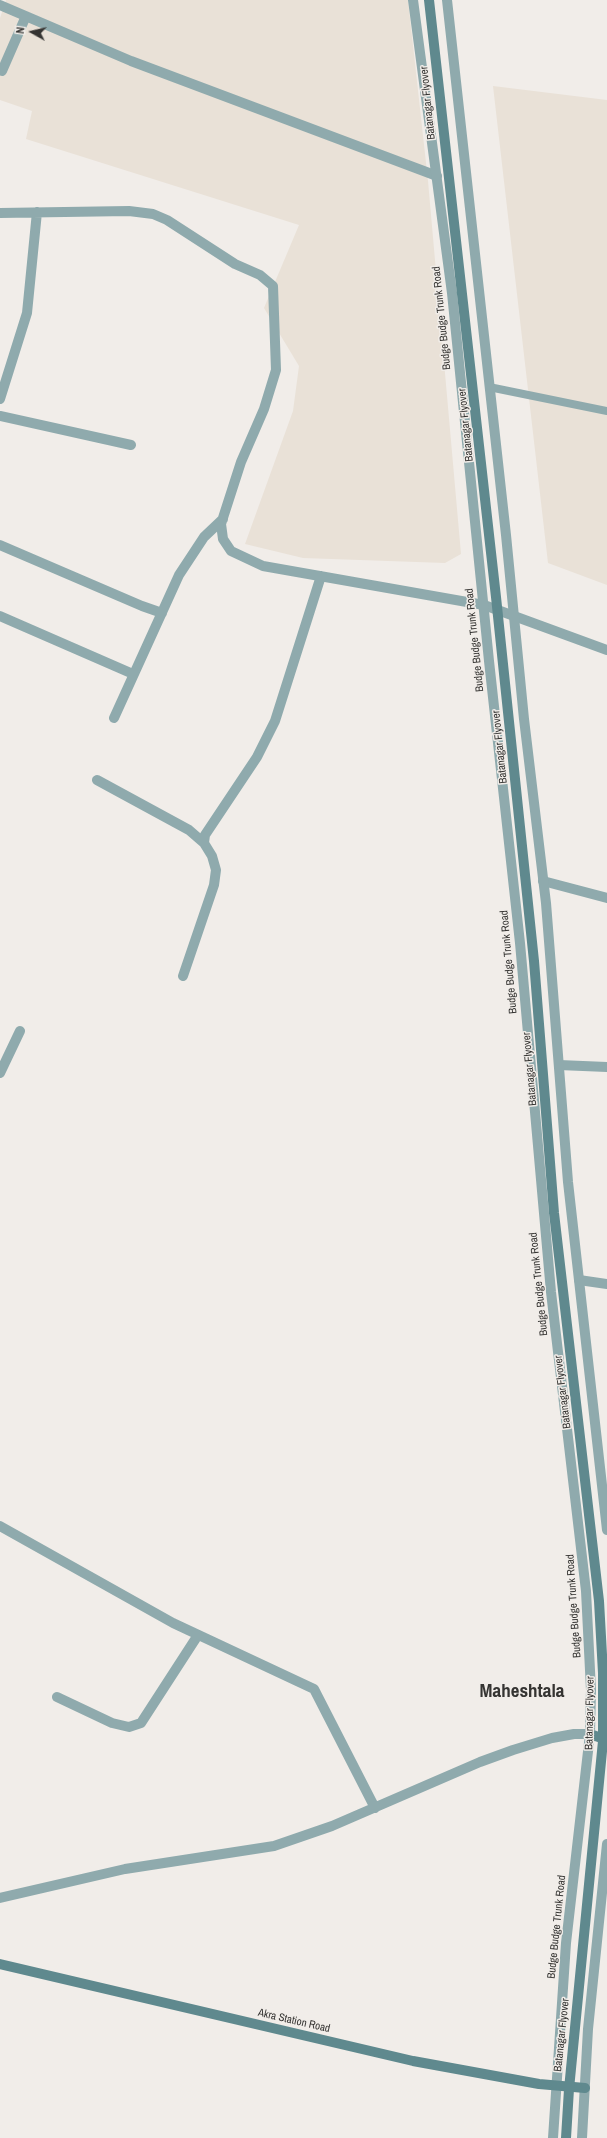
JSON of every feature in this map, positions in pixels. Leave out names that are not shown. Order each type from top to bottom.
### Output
[{"type":"main road","name":"Batanagar Flyover","points":[[429,0],[474,383],[499,621],[534,961],[554,1213],[599,1601],[604,1673],[603,1741],[569,2081],[566,2138]]},
{"type":"main road","points":[[590,1734],[607,1740]]},
{"type":"main road","name":"Akra Station Road","points":[[0,1964],[413,2061],[556,2086],[585,2088]]},
{"type":"street","name":"Budge Budge Trunk Road","points":[[413,0],[452,293],[520,943],[550,1285],[586,1591],[590,1683],[590,1734],[566,1943],[553,2138]]},
{"type":"street","points":[[447,0],[543,881],[578,1280],[607,1530]]},
{"type":"street","points":[[0,5],[131,61],[437,176]]},
{"type":"street","points":[[2,71],[26,16]]},
{"type":"street","points":[[0,213],[129,211],[152,214],[167,220],[235,264],[260,275],[273,286],[276,370],[264,409],[241,462],[221,524],[223,539],[231,551],[263,566],[484,605],[514,614],[607,650]]},
{"type":"street","points":[[0,399],[27,313],[37,212]]},
{"type":"street","points":[[0,416],[131,445]]},
{"type":"street","points":[[114,718],[182,570],[204,537],[223,518]]},
{"type":"street","points":[[0,545],[142,606],[162,613]]},
{"type":"street","points":[[204,843],[206,836],[257,757],[275,721],[321,576]]},
{"type":"street","points":[[0,616],[133,674]]},
{"type":"street","points":[[97,780],[190,830],[204,843],[212,856],[216,870],[214,885],[183,976]]},
{"type":"street","points":[[543,881],[607,898]]},
{"type":"street","points":[[0,1073],[20,1031]]},
{"type":"street","points":[[559,1065],[607,1067]]},
{"type":"street","points":[[578,1280],[607,1284]]},
{"type":"street","points":[[0,1526],[173,1623],[314,1689],[375,1808]]},
{"type":"street","points":[[58,1697],[112,1723],[129,1727],[141,1723],[198,1635]]},
{"type":"street","points":[[0,1898],[125,1870],[274,1846],[310,1835],[480,1762],[513,1750],[552,1738],[574,1734],[590,1734]]},
{"type":"street","points":[[582,2138],[599,1909],[607,1844]]},
{"type":"lane","points":[[489,387],[607,411]]},
{"type":"shaded area","points":[[6,0],[408,0],[428,181],[461,554],[445,563],[303,558],[245,544],[293,411],[299,366],[264,308],[299,225],[26,139],[32,111],[0,100],[0,18]]},
{"type":"shaded area","points":[[493,86],[607,100],[607,585],[548,563]]},
{"type":"district","name":"Maheshtala","points":[[522,1692]]}]
